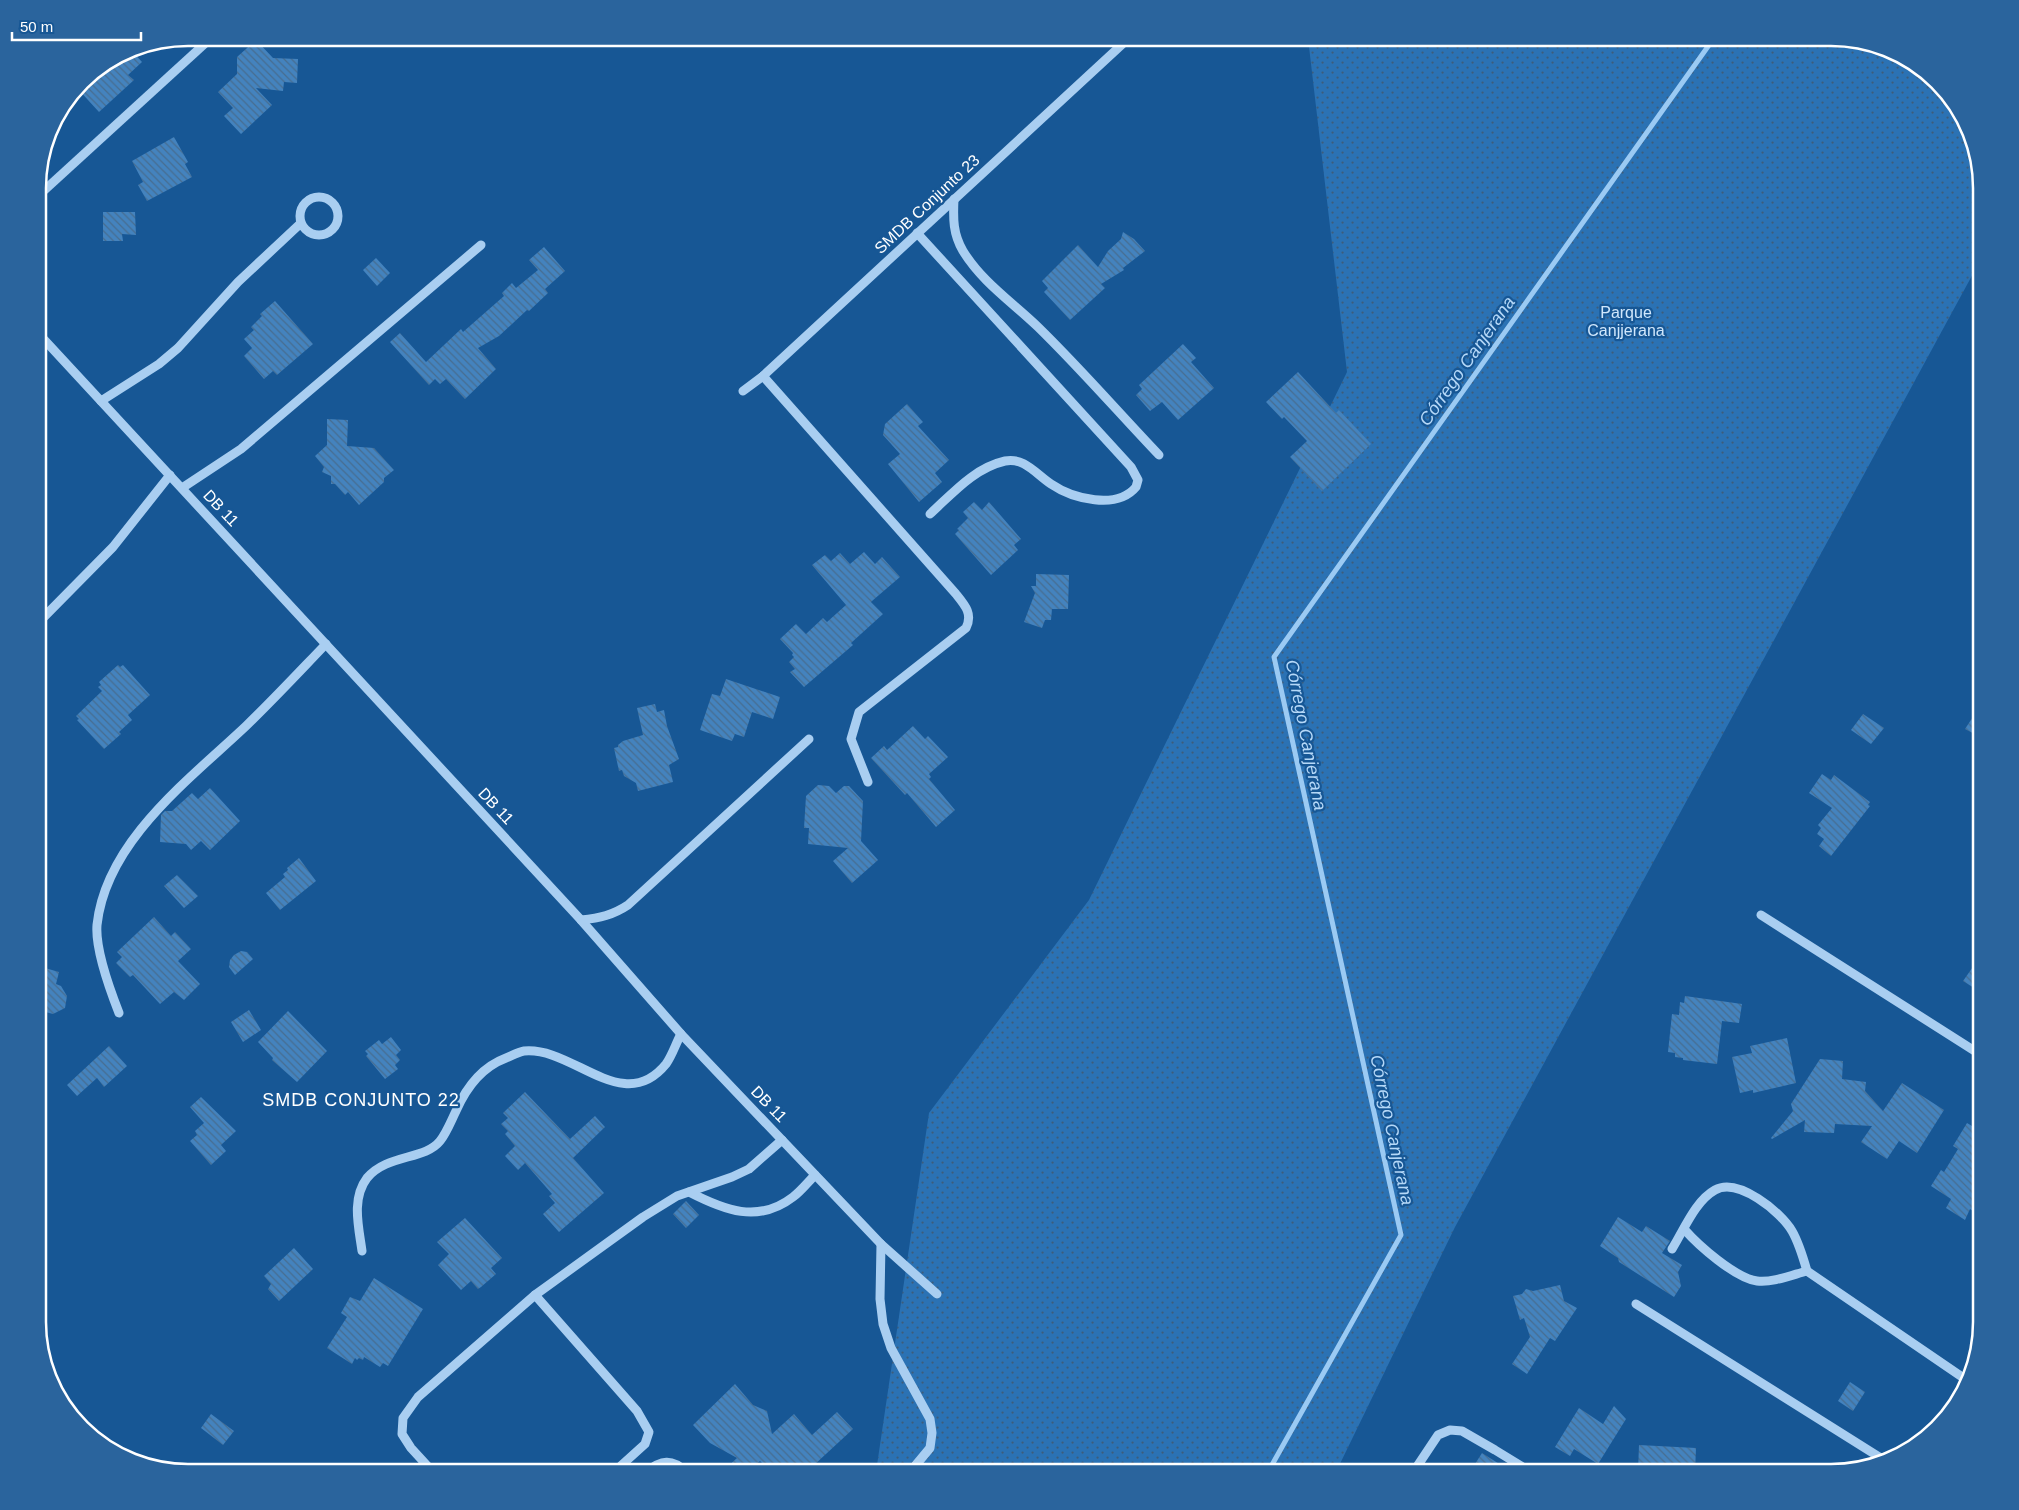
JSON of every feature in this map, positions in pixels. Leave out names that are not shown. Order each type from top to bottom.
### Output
[{"type":"street","points":[[47,188],[202,46]]},
{"type":"street","name":"SMDB Conjunto 23","points":[[743,391],[763,376],[1120,46]]},
{"type":"street","points":[[322,196],[334,202],[339,215],[335,228],[323,235],[310,233],[301,223],[300,210],[309,199],[322,196]]},
{"type":"street","points":[[954,200],[952,223],[957,238],[973,266],[992,286],[1038,327],[1159,455]]},
{"type":"street","points":[[101,401],[159,364],[178,348],[238,282],[301,223]]},
{"type":"street","points":[[917,234],[1131,467],[1138,480],[1136,487],[1126,496],[1110,500],[1090,498],[1071,494],[1051,484],[1022,461],[1005,461],[974,475],[930,514]]},
{"type":"street","points":[[182,488],[241,450],[480,244]]},
{"type":"street","name":"DB 11","points":[[47,342],[581,920],[681,1034],[881,1244],[937,1294]]},
{"type":"street","points":[[763,376],[956,594],[968,612],[969,621],[966,628],[859,712],[851,739],[868,782]]},
{"type":"street","points":[[47,614],[114,547],[170,475]]},
{"type":"street","points":[[119,1012],[108,985],[97,926],[106,890],[122,856],[139,831],[326,644]]},
{"type":"street","points":[[581,920],[605,917],[616,913],[628,905],[809,739]]},
{"type":"street","points":[[1761,915],[1973,1049]]},
{"type":"street","points":[[362,1251],[357,1212],[359,1193],[367,1178],[380,1168],[399,1158],[428,1150],[439,1142],[475,1078],[495,1062],[523,1051],[552,1054],[596,1076],[617,1083],[633,1084],[650,1078],[666,1064],[681,1034]]},
{"type":"street","points":[[426,1464],[411,1448],[402,1434],[402,1418],[418,1397],[535,1295],[662,1204],[749,1169],[782,1140]]},
{"type":"street","points":[[689,1192],[715,1205],[736,1212],[756,1211],[777,1207],[794,1196],[815,1175]]},
{"type":"street","points":[[1672,1249],[1696,1210],[1713,1191],[1722,1187],[1736,1188],[1764,1202],[1784,1220],[1797,1242],[1807,1271],[1962,1377]]},
{"type":"street","points":[[1684,1229],[1706,1251],[1746,1278],[1757,1281],[1807,1271]]},
{"type":"street","points":[[881,1244],[880,1298],[883,1324],[891,1348],[930,1419],[932,1433],[930,1448],[917,1464]]},
{"type":"street","points":[[535,1295],[647,1426],[649,1432],[645,1444],[623,1464]]},
{"type":"street","points":[[1636,1304],[1877,1456]]},
{"type":"street","points":[[1419,1464],[1438,1435],[1450,1430],[1462,1431],[1518,1464]]},
{"type":"street","points":[[661,1464],[670,1462],[678,1464]]},
{"type":"green space","name":"Parque Canjjerana","points":[[1309,46],[1831,46],[1859,49],[1877,54],[1902,65],[1931,88],[1954,117],[1965,142],[1970,160],[1973,188],[1973,274],[1455,1227],[1340,1464],[877,1464],[929,1113],[1089,900],[1347,372]]},
{"type":"building","points":[[249,46],[262,46],[273,58],[298,59],[297,83],[284,82],[283,91],[256,88],[272,105],[241,134],[224,116],[233,108],[218,92],[237,74],[237,57]]},
{"type":"building","points":[[137,56],[142,62],[128,75],[134,80],[99,112],[82,94],[109,70]]},
{"type":"building","points":[[174,137],[188,162],[185,164],[192,177],[147,201],[138,185],[143,182],[132,161]]},
{"type":"building","points":[[103,212],[135,212],[136,235],[122,234],[123,241],[103,241]]},
{"type":"building","points":[[1123,232],[1134,239],[1145,251],[1123,268],[1124,270],[1101,284],[1105,288],[1070,320],[1044,292],[1048,288],[1042,281],[1078,245],[1098,267],[1108,251],[1121,239]]},
{"type":"building","points":[[544,247],[565,271],[545,289],[548,293],[529,311],[527,310],[499,336],[478,348],[496,369],[465,399],[446,379],[440,384],[435,379],[429,385],[390,342],[400,333],[426,362],[461,329],[463,332],[504,296],[502,293],[512,283],[516,288],[538,270],[529,260]]},
{"type":"building","points":[[376,258],[390,273],[377,286],[363,270]]},
{"type":"building","points":[[275,301],[313,344],[277,375],[273,371],[264,379],[244,356],[252,348],[244,339],[254,330],[251,327],[262,316],[260,314]]},
{"type":"building","points":[[1183,344],[1196,358],[1191,362],[1214,388],[1178,420],[1162,402],[1150,411],[1136,395],[1142,389],[1139,385]]},
{"type":"building","points":[[1298,372],[1336,413],[1339,410],[1371,444],[1322,491],[1290,457],[1307,441],[1284,417],[1282,419],[1266,402]]},
{"type":"building","points":[[907,404],[923,422],[918,426],[949,460],[935,473],[942,482],[919,502],[888,464],[900,454],[883,435],[885,424]]},
{"type":"building","points":[[327,419],[348,420],[347,446],[374,448],[394,470],[359,505],[348,492],[345,495],[335,484],[331,484],[331,476],[322,472],[324,467],[315,456],[327,445]]},
{"type":"building","points":[[974,502],[982,510],[989,502],[1021,539],[1014,545],[1018,550],[991,575],[955,534],[959,530],[957,529],[968,518],[963,512]]},
{"type":"building","points":[[864,552],[875,564],[882,557],[900,577],[871,602],[883,614],[851,643],[853,645],[804,687],[790,672],[795,669],[789,662],[794,657],[793,653],[780,639],[796,624],[806,634],[823,618],[827,622],[846,605],[812,565],[825,555],[831,561],[840,553],[850,564]]},
{"type":"building","points":[[1036,574],[1069,575],[1068,609],[1052,609],[1051,620],[1045,620],[1042,628],[1024,622],[1035,593],[1031,586],[1036,586]]},
{"type":"building","points":[[118,665],[120,667],[123,665],[150,695],[128,715],[132,720],[119,732],[121,734],[104,749],[77,720],[79,719],[76,716],[102,691],[98,687],[101,685],[99,682]]},
{"type":"building","points":[[726,679],[780,697],[773,719],[752,712],[744,737],[735,734],[732,741],[700,730],[712,694],[720,696]]},
{"type":"building","points":[[655,704],[657,712],[664,710],[667,726],[679,759],[669,765],[673,782],[638,791],[636,783],[624,776],[622,770],[619,771],[614,748],[618,747],[623,741],[643,735],[637,708]]},
{"type":"building","points":[[1863,714],[1884,728],[1871,744],[1851,730]]},
{"type":"building","points":[[1973,717],[1973,733],[1965,729]]},
{"type":"building","points":[[913,726],[925,739],[928,736],[948,757],[929,774],[931,777],[929,779],[955,810],[936,827],[907,793],[905,795],[871,758],[884,746],[887,750]]},
{"type":"building","points":[[1822,774],[1831,780],[1834,775],[1870,802],[1868,805],[1870,806],[1831,856],[1819,846],[1824,839],[1817,834],[1821,828],[1818,825],[1832,808],[1809,793]]},
{"type":"building","points":[[818,785],[829,786],[836,793],[844,786],[849,786],[863,801],[861,841],[878,860],[852,883],[833,861],[848,848],[808,844],[809,828],[804,828],[806,796]]},
{"type":"building","points":[[210,788],[240,821],[210,850],[201,841],[191,850],[186,844],[160,842],[161,815],[165,811],[172,811],[192,793],[198,799]]},
{"type":"building","points":[[299,858],[316,881],[280,910],[266,893],[285,877],[283,874],[288,870],[287,868]]},
{"type":"building","points":[[177,875],[198,896],[184,908],[164,886]]},
{"type":"building","points":[[154,917],[171,936],[175,932],[191,949],[178,961],[200,984],[184,1000],[174,992],[160,1004],[133,975],[130,977],[116,963],[122,957],[117,952]]},
{"type":"building","points":[[241,951],[247,952],[253,959],[235,975],[229,967],[230,960]]},
{"type":"building","points":[[1973,967],[1973,987],[1963,981]]},
{"type":"building","points":[[47,969],[59,972],[56,984],[61,986],[67,996],[65,1008],[53,1014],[47,1012]]},
{"type":"building","points":[[1685,996],[1742,1004],[1739,1023],[1722,1021],[1717,1064],[1683,1060],[1683,1058],[1675,1057],[1675,1053],[1668,1052],[1672,1014],[1679,1015],[1680,1002],[1684,1003]]},
{"type":"building","points":[[249,1010],[261,1030],[243,1042],[231,1022]]},
{"type":"building","points":[[288,1011],[327,1051],[297,1082],[272,1060],[273,1058],[258,1042]]},
{"type":"building","points":[[391,1037],[401,1050],[396,1055],[400,1060],[395,1065],[398,1069],[385,1079],[366,1056],[368,1054],[365,1051],[379,1040],[382,1044]]},
{"type":"building","points":[[1787,1038],[1796,1083],[1753,1093],[1753,1090],[1740,1093],[1732,1057],[1752,1053],[1750,1046]]},
{"type":"building","points":[[109,1046],[127,1066],[104,1087],[97,1078],[77,1096],[67,1085]]},
{"type":"building","points":[[1820,1059],[1843,1061],[1842,1079],[1866,1082],[1865,1091],[1883,1111],[1902,1083],[1944,1110],[1917,1153],[1899,1141],[1887,1159],[1861,1142],[1872,1126],[1835,1124],[1834,1133],[1804,1132],[1805,1120],[1772,1139],[1793,1111],[1791,1104]]},
{"type":"building","points":[[525,1092],[570,1139],[595,1116],[605,1127],[573,1158],[604,1193],[559,1232],[543,1214],[555,1203],[549,1196],[552,1194],[525,1163],[518,1170],[505,1156],[515,1146],[505,1134],[508,1131],[501,1124],[508,1118],[503,1113]]},
{"type":"building","points":[[201,1097],[236,1131],[221,1145],[226,1151],[211,1165],[190,1141],[197,1135],[195,1131],[204,1123],[190,1107]]},
{"type":"building","points":[[1967,1123],[1973,1127],[1973,1211],[1970,1209],[1965,1220],[1946,1208],[1951,1199],[1931,1186],[1941,1170],[1944,1172],[1958,1149],[1953,1146]]},
{"type":"building","points":[[686,1201],[699,1215],[686,1228],[673,1214]]},
{"type":"building","points":[[1618,1217],[1642,1232],[1646,1226],[1670,1241],[1662,1253],[1682,1265],[1678,1272],[1681,1286],[1674,1297],[1619,1262],[1618,1258],[1600,1246]]},
{"type":"building","points":[[465,1218],[502,1258],[491,1268],[496,1274],[478,1289],[471,1281],[461,1290],[438,1265],[449,1254],[437,1242]]},
{"type":"building","points":[[294,1248],[313,1269],[279,1301],[268,1289],[271,1284],[264,1276]]},
{"type":"building","points":[[374,1278],[423,1309],[388,1366],[383,1363],[380,1367],[364,1357],[363,1360],[355,1358],[352,1364],[327,1348],[347,1317],[341,1313],[350,1297],[360,1301]]},
{"type":"building","points":[[1560,1285],[1564,1301],[1577,1308],[1555,1341],[1550,1338],[1527,1374],[1512,1364],[1530,1337],[1524,1318],[1520,1320],[1513,1296],[1522,1294],[1526,1289],[1533,1291]]},
{"type":"building","points":[[1850,1382],[1865,1392],[1853,1411],[1838,1401]]},
{"type":"building","points":[[735,1384],[753,1405],[767,1411],[772,1434],[794,1414],[812,1435],[837,1412],[853,1429],[815,1464],[763,1464],[760,1461],[756,1464],[731,1464],[737,1458],[710,1443],[693,1425]]},
{"type":"building","points":[[1614,1406],[1626,1419],[1598,1464],[1574,1449],[1570,1456],[1555,1447],[1579,1408],[1603,1424]]},
{"type":"building","points":[[211,1414],[234,1431],[223,1445],[201,1428]]},
{"type":"building","points":[[1639,1445],[1696,1448],[1695,1464],[1638,1464]]},
{"type":"building","points":[[1482,1453],[1499,1464],[1475,1464]]},
{"type":"waterway","name":"Córrego Canjerana","points":[[1272,1464],[1401,1235],[1274,657],[1708,46]]},
{"type":"district","name":"SMDB CONJUNTO 22","points":[[361,1100]]}]
